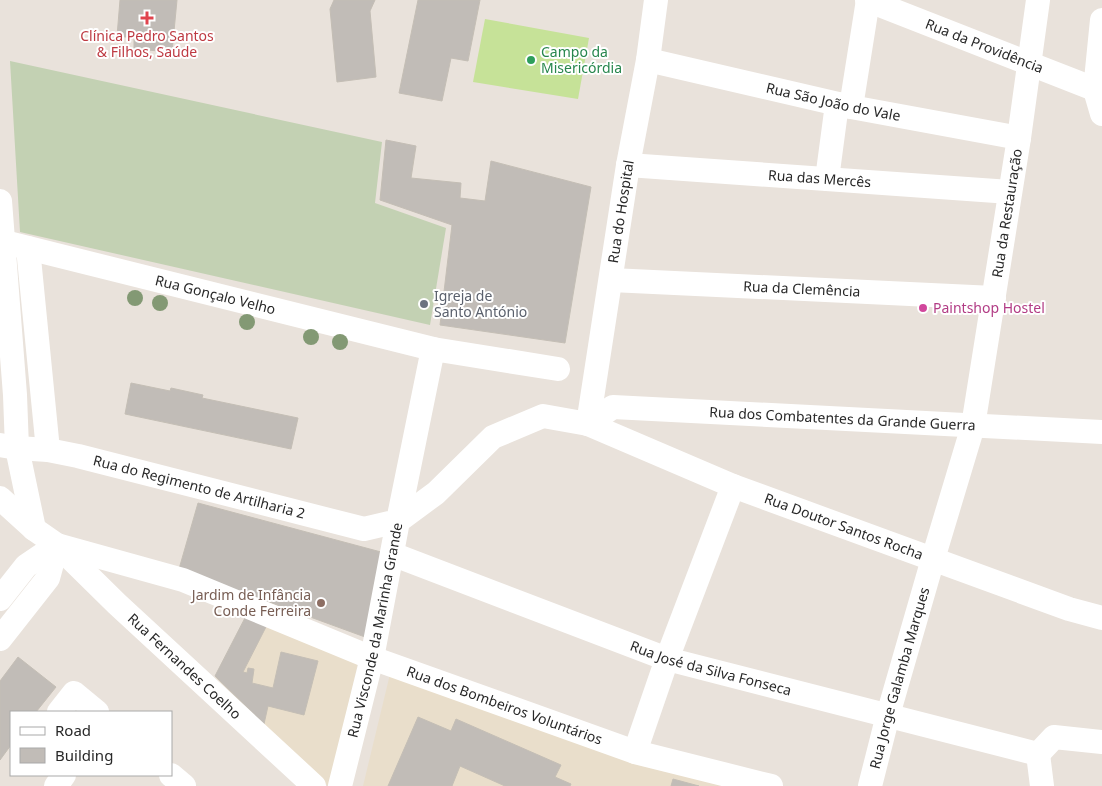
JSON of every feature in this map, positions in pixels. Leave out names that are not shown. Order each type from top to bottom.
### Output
[{"type":"street","name":"Rua do Hospital","points":[[588,424],[628,165],[648,60],[656,0]]},
{"type":"street","name":"Rua da Providência","points":[[868,0],[1099,91]]},
{"type":"street","points":[[827,180],[868,0]]},
{"type":"street","name":"Rua da Restauração","points":[[973,426],[1019,138],[1038,0]]},
{"type":"street","points":[[1102,20],[1099,91],[1102,114]]},
{"type":"street","name":"Rua São João do Vale","points":[[648,60],[844,106],[1019,138]]},
{"type":"street","name":"Rua das Mercês","points":[[628,165],[1010,192]]},
{"type":"street","points":[[0,201],[15,395],[8,447],[34,529]]},
{"type":"street","name":"Rua Gonçalo Velho","points":[[2,242],[432,349],[558,369]]},
{"type":"street","points":[[28,248],[48,450]]},
{"type":"street","name":"Rua da Clemência","points":[[611,280],[994,298]]},
{"type":"street","points":[[10,333],[36,331]]},
{"type":"street","points":[[398,521],[432,349]]},
{"type":"street","points":[[15,395],[42,392]]},
{"type":"street","name":"Rua dos Combatentes da Grande Guerra","points":[[588,424],[612,407],[1102,432]]},
{"type":"street","name":"Rua Visconde da Marinha Grande","points":[[340,786],[372,658],[398,521],[436,492],[493,437],[543,416],[588,424]]},
{"type":"street","name":"Rua Doutor Santos Rocha","points":[[588,424],[733,486],[1069,609],[1102,618]]},
{"type":"street","name":"Rua Jorge Galamba Marques","points":[[870,786],[888,715],[973,426]]},
{"type":"street","name":"Rua do Regimento de Artilharia 2","points":[[8,447],[48,450],[364,529],[398,521]]},
{"type":"street","points":[[635,752],[667,660],[733,486]]},
{"type":"street","points":[[0,498],[34,529],[57,545]]},
{"type":"street","points":[[0,598],[26,566],[57,545]]},
{"type":"street","points":[[0,639],[48,578],[57,545]]},
{"type":"street","name":"Rua dos Bombeiros Voluntários","points":[[57,545],[184,580],[372,658],[635,752],[771,786]]},
{"type":"street","name":"Rua Fernandes Coelho","points":[[57,545],[117,604],[314,786]]},
{"type":"street","name":"Rua José da Silva Fonseca","points":[[392,554],[667,660],[1038,754]]},
{"type":"street","points":[[117,604],[126,578],[144,569]]},
{"type":"street","points":[[60,711],[74,693],[96,711]]},
{"type":"street","points":[[1042,786],[1038,754],[1054,737],[1102,742]]},
{"type":"street","points":[[172,776],[184,786]]},
{"type":"shaded area","points":[[247,614],[359,658],[330,786],[215,677]]},
{"type":"shaded area","points":[[391,670],[734,786],[363,786]]},
{"type":"green space","name":"Campo da Misericórdia","points":[[485,19],[589,38],[578,99],[473,82]]},
{"type":"green space","points":[[10,61],[382,142],[375,203],[446,228],[430,325],[20,232]]},
{"type":"building","name":"Clínica Pedro Santos & Filhos, Saúde","points":[[120,0],[177,0],[172,52],[134,49],[134,38],[117,36]]},
{"type":"building","points":[[334,0],[375,0],[370,11],[376,77],[337,82],[330,9]]},
{"type":"building","points":[[418,0],[480,0],[468,61],[451,58],[442,101],[399,93]]},
{"type":"building","points":[[386,140],[416,146],[411,178],[461,183],[460,198],[485,201],[491,161],[591,187],[565,343],[440,325],[452,225],[380,200]]},
{"type":"building","points":[[131,383],[170,391],[171,388],[203,395],[202,398],[298,418],[291,449],[125,414]]},
{"type":"building","name":"Jardim de Infância Conde Ferreira","points":[[198,503],[381,552],[365,637],[179,569]]},
{"type":"building","points":[[247,614],[268,623],[243,672],[247,673],[248,668],[254,669],[252,683],[273,688],[281,652],[318,661],[304,715],[268,706],[264,724],[215,676]]},
{"type":"building","points":[[18,657],[56,687],[37,711],[10,711],[10,746],[0,760],[0,681]]},
{"type":"building","points":[[418,717],[451,731],[456,719],[561,765],[555,777],[571,784],[570,786],[505,786],[460,766],[452,786],[388,786]]},
{"type":"building","points":[[673,779],[699,786],[671,786]]},
{"type":"place","name":"Clínica Pedro Santos & Filhos, Saúde","points":[[147,18]]},
{"type":"place","name":"Campo da Misericórdia","points":[[531,60]]},
{"type":"place","name":"Igreja de Santo António","points":[[424,304]]},
{"type":"place","name":"Paintshop Hostel","points":[[923,308]]},
{"type":"place","name":"Jardim de Infância Conde Ferreira","points":[[321,603]]}]
